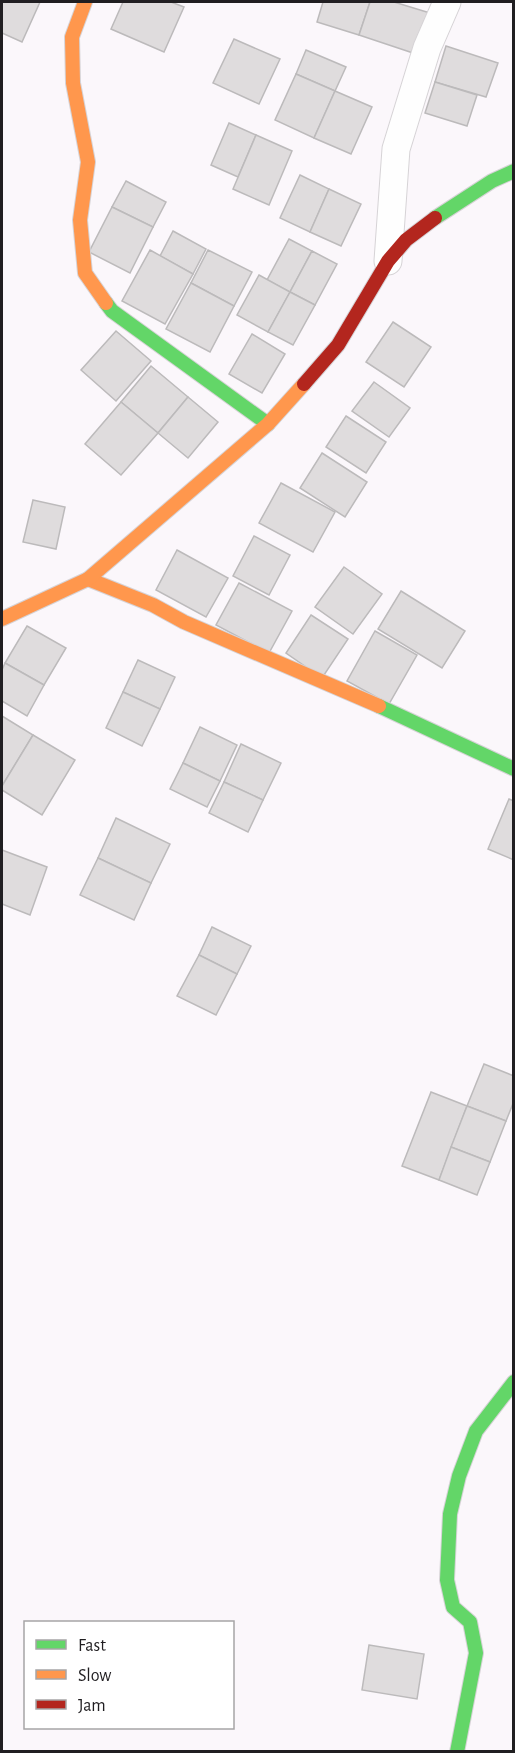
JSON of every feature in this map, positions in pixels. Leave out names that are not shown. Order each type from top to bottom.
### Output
[{"type":"street","points":[[85,2],[72,37],[73,84],[88,162],[80,220],[86,273],[112,311],[268,424]]},
{"type":"street","points":[[388,261],[396,149],[428,48],[447,2]]},
{"type":"street","points":[[2,619],[88,579],[268,424],[338,345],[388,261],[406,240],[439,215],[492,181],[513,171]]},
{"type":"street","points":[[88,579],[153,605],[184,622],[352,694],[513,769]]},
{"type":"street","points":[[457,1752],[476,1653],[470,1622],[453,1607],[447,1580],[450,1515],[459,1476],[476,1431],[513,1382]]},
{"type":"building","points":[[2,2],[40,2],[22,42],[2,33]]},
{"type":"building","points":[[123,2],[171,2],[184,7],[164,52],[111,29]]},
{"type":"building","points":[[323,2],[370,2],[359,35],[317,22]]},
{"type":"building","points":[[370,2],[394,2],[430,13],[416,54],[359,35]]},
{"type":"building","points":[[234,39],[280,59],[259,104],[213,83]]},
{"type":"building","points":[[446,46],[498,63],[486,97],[435,82]]},
{"type":"building","points":[[306,50],[346,67],[335,91],[296,74]]},
{"type":"building","points":[[296,74],[335,91],[314,138],[275,120]]},
{"type":"building","points":[[435,82],[477,95],[467,126],[425,113]]},
{"type":"building","points":[[335,91],[372,107],[351,154],[314,138]]},
{"type":"building","points":[[229,123],[256,135],[238,177],[211,165]]},
{"type":"building","points":[[256,135],[292,151],[269,205],[233,189]]},
{"type":"building","points":[[300,175],[329,189],[310,232],[280,218]]},
{"type":"building","points":[[126,181],[166,202],[153,227],[112,207]]},
{"type":"building","points":[[329,189],[361,204],[341,246],[310,232]]},
{"type":"building","points":[[112,207],[153,227],[130,273],[89,252]]},
{"type":"building","points":[[173,231],[206,249],[193,274],[160,256]]},
{"type":"building","points":[[289,239],[312,251],[290,292],[267,280]]},
{"type":"building","points":[[150,250],[193,274],[165,324],[122,301]]},
{"type":"building","points":[[208,250],[252,272],[234,306],[191,283]]},
{"type":"building","points":[[312,251],[337,264],[315,305],[290,292]]},
{"type":"building","points":[[259,275],[290,292],[268,332],[237,315]]},
{"type":"building","points":[[191,283],[234,306],[210,352],[166,329]]},
{"type":"building","points":[[290,292],[315,305],[293,345],[268,332]]},
{"type":"building","points":[[393,322],[431,347],[404,387],[366,362]]},
{"type":"building","points":[[116,331],[151,361],[116,401],[81,370]]},
{"type":"building","points":[[252,334],[285,354],[262,393],[229,374]]},
{"type":"building","points":[[151,366],[188,397],[158,433],[121,402]]},
{"type":"building","points":[[374,382],[410,408],[389,437],[352,411]]},
{"type":"building","points":[[188,397],[218,422],[188,458],[158,433]]},
{"type":"building","points":[[121,402],[158,433],[121,475],[85,444]]},
{"type":"building","points":[[346,416],[386,442],[366,473],[326,447]]},
{"type":"building","points":[[322,453],[367,482],[345,517],[300,488]]},
{"type":"building","points":[[281,483],[335,512],[313,552],[259,523]]},
{"type":"building","points":[[33,500],[65,507],[56,549],[23,542]]},
{"type":"building","points":[[254,536],[290,555],[269,595],[233,576]]},
{"type":"building","points":[[177,550],[228,578],[206,617],[156,590]]},
{"type":"building","points":[[344,567],[382,594],[353,634],[315,607]]},
{"type":"building","points":[[239,583],[292,611],[269,653],[216,625]]},
{"type":"building","points":[[401,591],[465,631],[442,668],[378,629]]},
{"type":"building","points":[[311,615],[348,639],[322,678],[286,653]]},
{"type":"building","points":[[27,626],[66,648],[44,685],[5,663]]},
{"type":"building","points":[[375,631],[417,655],[389,704],[347,681]]},
{"type":"building","points":[[138,660],[175,677],[160,709],[123,692]]},
{"type":"building","points":[[5,663],[44,685],[27,716],[2,701],[2,670]]},
{"type":"building","points":[[123,692],[160,709],[142,746],[106,728]]},
{"type":"building","points":[[2,716],[33,735],[2,786]]},
{"type":"building","points":[[200,727],[237,745],[220,781],[183,763]]},
{"type":"building","points":[[33,735],[75,760],[42,815],[2,790],[2,786]]},
{"type":"building","points":[[241,744],[281,763],[263,800],[224,782]]},
{"type":"building","points":[[183,763],[220,781],[207,807],[170,789]]},
{"type":"building","points":[[224,782],[263,800],[248,832],[209,813]]},
{"type":"building","points":[[509,799],[514,801],[514,860],[488,849]]},
{"type":"building","points":[[116,818],[170,844],[151,883],[98,858]]},
{"type":"building","points":[[2,850],[47,867],[30,915],[2,904]]},
{"type":"building","points":[[98,858],[151,883],[134,920],[80,895]]},
{"type":"building","points":[[212,927],[251,946],[237,974],[199,955]]},
{"type":"building","points":[[199,955],[237,974],[216,1015],[177,996]]},
{"type":"building","points":[[484,1064],[514,1076],[514,1101],[506,1121],[467,1106]]},
{"type":"building","points":[[431,1092],[467,1106],[439,1180],[402,1166]]},
{"type":"building","points":[[467,1106],[506,1121],[490,1162],[451,1147]]},
{"type":"building","points":[[451,1147],[490,1162],[477,1195],[439,1180]]},
{"type":"building","points":[[369,1645],[424,1654],[417,1699],[362,1690]]},
{"type":"traffic: fast","points":[[435,218],[492,181],[514,171]]},
{"type":"traffic: fast","points":[[106,303],[112,311],[268,424]]},
{"type":"traffic: fast","points":[[379,706],[514,769]]},
{"type":"traffic: fast","points":[[457,1752],[476,1653],[470,1622],[453,1607],[447,1580],[450,1514],[459,1476],[476,1431],[514,1382]]},
{"type":"traffic: slow","points":[[85,2],[72,37],[73,83],[88,162],[80,220],[85,273],[106,303]]},
{"type":"traffic: slow","points":[[2,619],[88,579],[268,424],[304,384]]},
{"type":"traffic: slow","points":[[88,579],[153,605],[184,622],[379,706]]},
{"type":"traffic: jam","points":[[304,384],[338,345],[388,261],[406,240],[435,218]]}]
